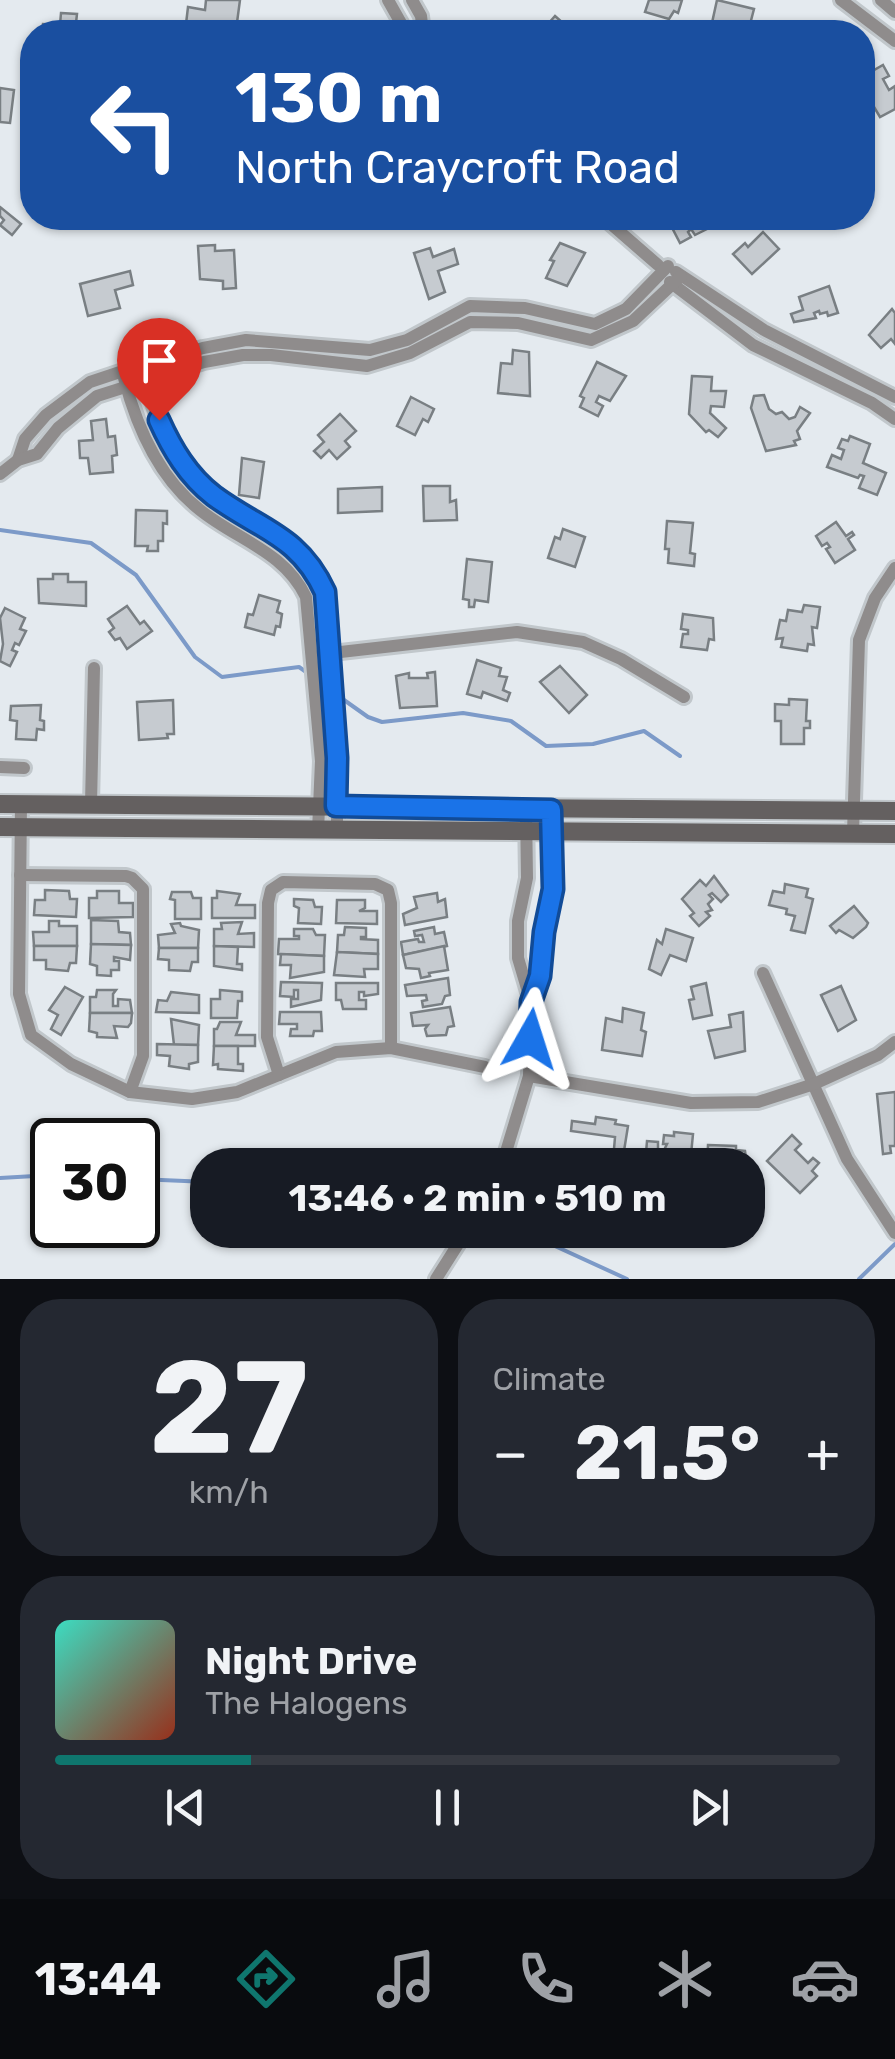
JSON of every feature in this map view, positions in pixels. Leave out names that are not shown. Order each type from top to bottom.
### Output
[{"type":"main road","points":[[0,804],[895,811]]},
{"type":"main road","points":[[0,828],[895,834]]},
{"type":"street","points":[[841,0],[867,20]]},
{"type":"street","points":[[880,0],[895,12]]},
{"type":"street","points":[[875,26],[895,41]]},
{"type":"street","points":[[618,230],[753,345],[872,403],[895,419]]},
{"type":"street","points":[[144,373],[203,348],[246,340],[370,350],[407,340],[470,306],[526,308],[595,324],[626,309],[662,268]]},
{"type":"street","points":[[677,281],[895,397]]},
{"type":"street","points":[[0,474],[18,460],[25,439],[46,414],[90,382],[243,355],[367,366],[410,353],[470,322],[518,323],[591,340],[633,320],[677,281]]},
{"type":"street","points":[[824,380],[838,367]]},
{"type":"street","points":[[144,373],[174,451],[192,476],[213,495],[296,547],[316,571],[325,592],[337,758],[328,806],[318,831]]},
{"type":"street","points":[[124,378],[156,462],[178,489],[200,511],[282,562],[306,597],[321,762],[328,806],[337,831]]},
{"type":"street","points":[[854,833],[859,640],[875,598],[895,568]]},
{"type":"street","points":[[311,656],[517,632],[583,642],[621,659],[684,697]]},
{"type":"street","points":[[90,804],[94,668]]},
{"type":"street","points":[[0,768],[24,768]]},
{"type":"street","points":[[21,804],[18,994],[31,1035],[71,1064],[130,1092],[192,1099],[238,1092],[336,1052],[391,1048],[485,1067]]},
{"type":"street","points":[[526,810],[527,878],[518,921],[518,958],[531,1002]]},
{"type":"street","points":[[509,1148],[529,1076],[531,1002],[540,976],[553,889],[551,810]]},
{"type":"street","points":[[20,875],[126,876],[143,890],[143,1056],[130,1092]]},
{"type":"street","points":[[280,1075],[267,1037],[268,903],[271,890],[283,882],[375,884],[388,890],[391,1048]]},
{"type":"street","points":[[763,972],[846,1159],[895,1234]]},
{"type":"street","points":[[529,1076],[690,1103],[758,1102],[814,1084],[878,1055],[895,1042]]},
{"type":"street","points":[[436,1279],[456,1248]]},
{"type":"building","points":[[206,0],[240,0],[237,20],[186,20],[188,7],[205,10]]},
{"type":"building","points":[[649,0],[682,0],[678,13],[674,11],[669,19],[645,12]]},
{"type":"building","points":[[717,0],[754,9],[751,20],[713,20]]},
{"type":"building","points":[[61,13],[77,14],[76,20],[60,20]]},
{"type":"building","points":[[883,65],[889,76],[883,79],[889,90],[895,86],[895,109],[880,117],[875,109],[875,70]]},
{"type":"building","points":[[0,88],[14,90],[10,123],[0,122]]},
{"type":"building","points":[[0,207],[20,223],[12,235],[0,225],[4,220]]},
{"type":"building","points":[[673,230],[690,230],[691,237],[680,243]]},
{"type":"building","points":[[763,232],[779,249],[752,274],[733,254],[745,243],[748,247]]},
{"type":"building","points":[[560,243],[585,253],[567,286],[546,278]]},
{"type":"building","points":[[215,245],[215,251],[234,250],[236,288],[223,289],[223,281],[200,279],[198,246]]},
{"type":"building","points":[[430,248],[433,257],[454,249],[458,264],[438,271],[445,292],[429,299],[414,253]]},
{"type":"building","points":[[130,271],[133,285],[115,290],[120,308],[88,316],[80,284]]},
{"type":"building","points":[[829,286],[838,313],[828,316],[827,312],[819,311],[814,313],[816,318],[794,322],[791,314],[803,310],[799,297]]},
{"type":"building","points":[[892,309],[895,344],[891,339],[881,348],[869,335]]},
{"type":"building","points":[[513,350],[529,352],[530,396],[498,393],[501,363],[512,364]]},
{"type":"building","points":[[597,362],[626,376],[610,401],[599,396],[596,402],[603,406],[598,416],[580,407],[584,398],[580,396]]},
{"type":"building","points":[[692,376],[712,377],[711,391],[726,391],[724,407],[711,406],[710,413],[726,428],[718,437],[706,432],[689,414]]},
{"type":"building","points":[[764,395],[769,409],[776,414],[782,412],[789,419],[795,417],[800,407],[810,413],[797,431],[800,439],[794,441],[796,445],[766,451],[751,408],[754,396]]},
{"type":"building","points":[[411,397],[434,409],[415,435],[397,426]]},
{"type":"building","points":[[340,414],[356,431],[345,441],[350,447],[337,459],[329,450],[321,458],[314,451],[324,442],[318,435]]},
{"type":"building","points":[[106,419],[108,437],[115,436],[117,455],[112,456],[113,472],[90,474],[88,458],[80,458],[79,441],[93,440],[91,421]]},
{"type":"building","points":[[850,436],[870,444],[863,463],[886,473],[877,495],[859,488],[864,476],[858,478],[827,467],[832,455],[841,459],[844,450],[838,448],[842,439],[848,441]]},
{"type":"building","points":[[242,458],[264,462],[259,498],[239,495]]},
{"type":"building","points":[[423,486],[450,486],[450,502],[456,500],[457,520],[424,521]]},
{"type":"building","points":[[382,487],[382,511],[338,513],[338,489]]},
{"type":"building","points":[[136,510],[167,511],[158,551],[135,546]]},
{"type":"building","points":[[667,521],[693,523],[690,553],[695,554],[694,566],[668,563]]},
{"type":"building","points":[[836,522],[846,536],[852,532],[854,535],[848,539],[855,550],[835,563],[826,549],[830,547],[827,543],[822,546],[816,536]]},
{"type":"building","points":[[563,529],[585,537],[575,567],[548,558],[555,537],[560,539]]},
{"type":"building","points":[[467,559],[492,562],[488,602],[475,600],[474,607],[463,599]]},
{"type":"building","points":[[53,574],[68,574],[68,582],[86,582],[86,606],[39,603],[38,579],[53,579]]},
{"type":"building","points":[[259,595],[280,601],[280,627],[276,626],[274,635],[245,627]]},
{"type":"building","points":[[804,605],[820,607],[817,628],[812,627],[814,645],[808,644],[807,651],[781,647],[783,638],[776,639],[780,620],[786,621],[788,610],[802,612]]},
{"type":"building","points":[[127,606],[140,624],[144,621],[152,631],[127,649],[120,638],[115,640],[109,632],[114,628],[108,619]]},
{"type":"building","points":[[5,608],[25,618],[20,629],[26,631],[19,645],[15,643],[12,650],[17,652],[10,666],[0,661],[0,618]]},
{"type":"building","points":[[683,614],[713,618],[714,640],[709,639],[707,650],[681,647],[683,634],[688,634],[688,630],[681,629]]},
{"type":"building","points":[[477,660],[501,668],[499,676],[507,677],[503,690],[510,693],[507,701],[483,692],[481,698],[467,694]]},
{"type":"building","points":[[560,666],[587,695],[569,713],[540,682]]},
{"type":"building","points":[[435,672],[437,706],[400,708],[396,676],[409,673],[409,678],[428,678],[427,673]]},
{"type":"building","points":[[789,699],[807,700],[806,721],[810,721],[810,728],[804,728],[804,744],[781,744],[781,721],[775,721],[775,704],[789,705]]},
{"type":"building","points":[[173,700],[174,734],[139,740],[137,702]]},
{"type":"building","points":[[41,705],[44,730],[37,729],[36,740],[16,739],[17,721],[10,720],[11,706]]},
{"type":"building","points":[[714,876],[728,895],[721,902],[712,893],[709,895],[713,899],[708,904],[712,910],[706,912],[710,916],[699,926],[682,899],[700,880],[706,886]]},
{"type":"building","points":[[785,884],[808,889],[806,897],[813,899],[805,933],[791,930],[795,916],[786,914],[787,909],[769,905],[773,891],[784,893]]},
{"type":"building","points":[[45,890],[69,891],[70,899],[77,899],[76,917],[34,915],[35,900],[45,900]]},
{"type":"building","points":[[97,891],[119,891],[119,903],[133,903],[133,917],[89,918],[89,898],[97,898]]},
{"type":"building","points":[[217,891],[240,894],[236,905],[255,905],[255,918],[212,918],[212,898],[217,898]]},
{"type":"building","points":[[172,892],[191,892],[193,898],[201,898],[201,919],[175,919]]},
{"type":"building","points":[[437,893],[438,902],[445,899],[447,917],[405,925],[403,914],[417,908],[414,897]]},
{"type":"building","points":[[294,899],[313,900],[315,907],[322,907],[321,924],[298,923],[299,908],[294,906]]},
{"type":"building","points":[[337,900],[365,900],[365,908],[359,911],[377,911],[377,924],[336,923]]},
{"type":"building","points":[[854,906],[868,923],[866,927],[853,938],[839,930],[836,933],[830,926]]},
{"type":"building","points":[[91,920],[118,921],[119,932],[130,933],[131,945],[91,944]]},
{"type":"building","points":[[49,921],[59,921],[59,926],[77,926],[77,946],[34,946],[33,932],[49,932]]},
{"type":"building","points":[[242,922],[238,934],[254,933],[254,947],[214,946],[214,929],[222,929],[221,923]]},
{"type":"building","points":[[171,924],[199,930],[198,948],[159,948],[158,935],[175,933]]},
{"type":"building","points":[[345,927],[366,928],[366,937],[361,939],[378,940],[378,954],[337,952],[338,935],[344,935]]},
{"type":"building","points":[[434,927],[435,934],[444,932],[447,946],[403,955],[401,942],[424,942],[422,935],[415,936],[414,931]]},
{"type":"building","points":[[294,929],[313,929],[316,935],[325,935],[324,956],[278,954],[279,939],[299,939],[294,936]]},
{"type":"building","points":[[666,929],[693,938],[686,961],[670,955],[661,975],[649,969],[657,940],[662,944]]},
{"type":"building","points":[[91,944],[131,945],[130,960],[114,957],[114,961],[119,961],[119,970],[111,970],[111,976],[97,975],[97,966],[90,964]]},
{"type":"building","points":[[34,946],[77,946],[76,963],[70,963],[68,971],[46,969],[46,960],[34,960]]},
{"type":"building","points":[[214,946],[238,947],[237,964],[242,964],[242,970],[214,966]]},
{"type":"building","points":[[444,946],[448,970],[421,978],[419,969],[406,968],[403,955]]},
{"type":"building","points":[[159,948],[198,948],[198,962],[192,962],[190,971],[169,970],[169,960],[158,959]]},
{"type":"building","points":[[337,952],[378,954],[378,969],[364,969],[365,977],[334,975]]},
{"type":"building","points":[[281,954],[324,956],[324,972],[290,978],[291,965],[280,965]]},
{"type":"building","points":[[448,978],[450,995],[445,996],[442,1004],[423,1007],[426,995],[407,996],[405,985]]},
{"type":"building","points":[[281,982],[322,983],[321,1000],[291,1007],[291,999],[298,999],[298,990],[294,990],[294,997],[280,996]]},
{"type":"building","points":[[336,983],[378,983],[378,994],[364,996],[364,992],[359,992],[359,1000],[366,1000],[366,1009],[343,1009],[341,1000],[336,1000]]},
{"type":"building","points":[[706,983],[712,1015],[693,1019],[691,987]]},
{"type":"building","points":[[841,986],[856,1020],[838,1031],[821,995]]},
{"type":"building","points":[[65,987],[83,997],[61,1035],[51,1029],[58,1015],[49,1010]]},
{"type":"building","points":[[97,990],[116,990],[113,1006],[118,1006],[118,999],[130,1000],[132,1013],[90,1013],[90,997],[96,997]]},
{"type":"building","points":[[220,990],[242,992],[237,1018],[211,1018],[211,999],[220,999]]},
{"type":"building","points":[[171,992],[199,995],[199,1013],[156,1012],[158,1000],[167,1001]]},
{"type":"building","points":[[450,1007],[454,1026],[448,1027],[446,1035],[427,1036],[428,1025],[413,1026],[411,1013]]},
{"type":"building","points":[[623,1008],[644,1013],[642,1056],[602,1050],[606,1018],[622,1022]]},
{"type":"building","points":[[280,1012],[321,1012],[322,1031],[314,1031],[313,1036],[290,1036],[297,1024],[279,1024]]},
{"type":"building","points":[[743,1012],[745,1051],[715,1058],[708,1031],[731,1027],[729,1015]]},
{"type":"building","points":[[90,1013],[132,1013],[131,1023],[128,1027],[114,1026],[117,1038],[97,1037],[97,1033],[89,1031]]},
{"type":"building","points":[[171,1019],[199,1025],[198,1045],[174,1045]]},
{"type":"building","points":[[220,1022],[241,1022],[236,1035],[255,1035],[255,1046],[214,1046],[214,1029]]},
{"type":"building","points":[[157,1044],[198,1045],[198,1062],[189,1064],[189,1069],[169,1066],[170,1056],[157,1055]]},
{"type":"building","points":[[214,1046],[238,1046],[238,1064],[243,1064],[243,1071],[213,1065]]},
{"type":"building","points":[[895,1092],[895,1146],[890,1146],[891,1153],[883,1154],[877,1094]]},
{"type":"building","points":[[596,1117],[628,1126],[624,1148],[614,1148],[615,1137],[571,1131],[572,1121],[595,1124]]},
{"type":"building","points":[[674,1132],[693,1134],[692,1148],[665,1148],[664,1135],[674,1136]]},
{"type":"building","points":[[792,1135],[801,1144],[795,1150],[808,1163],[813,1158],[819,1163],[812,1171],[817,1176],[800,1193],[767,1161]]},
{"type":"building","points":[[647,1141],[658,1142],[658,1148],[646,1148]]},
{"type":"building","points":[[708,1145],[736,1146],[736,1148]]},
{"type":"waterway","points":[[0,530],[91,543],[136,575],[195,657],[222,677],[299,667],[309,674]]},
{"type":"waterway","points":[[337,695],[382,722],[463,713],[511,721],[546,746],[593,744],[644,731],[680,756]]},
{"type":"waterway","points":[[0,1178],[30,1176]]},
{"type":"waterway","points":[[160,1180],[190,1181]]},
{"type":"waterway","points":[[859,1279],[895,1244]]},
{"type":"waterway","points":[[559,1248],[627,1279]]},
{"type":"route","points":[[159,420],[192,476],[213,495],[296,547],[316,571],[325,592],[337,758],[336,806],[551,810],[553,889],[540,976],[531,1002],[530,1039]]}]
